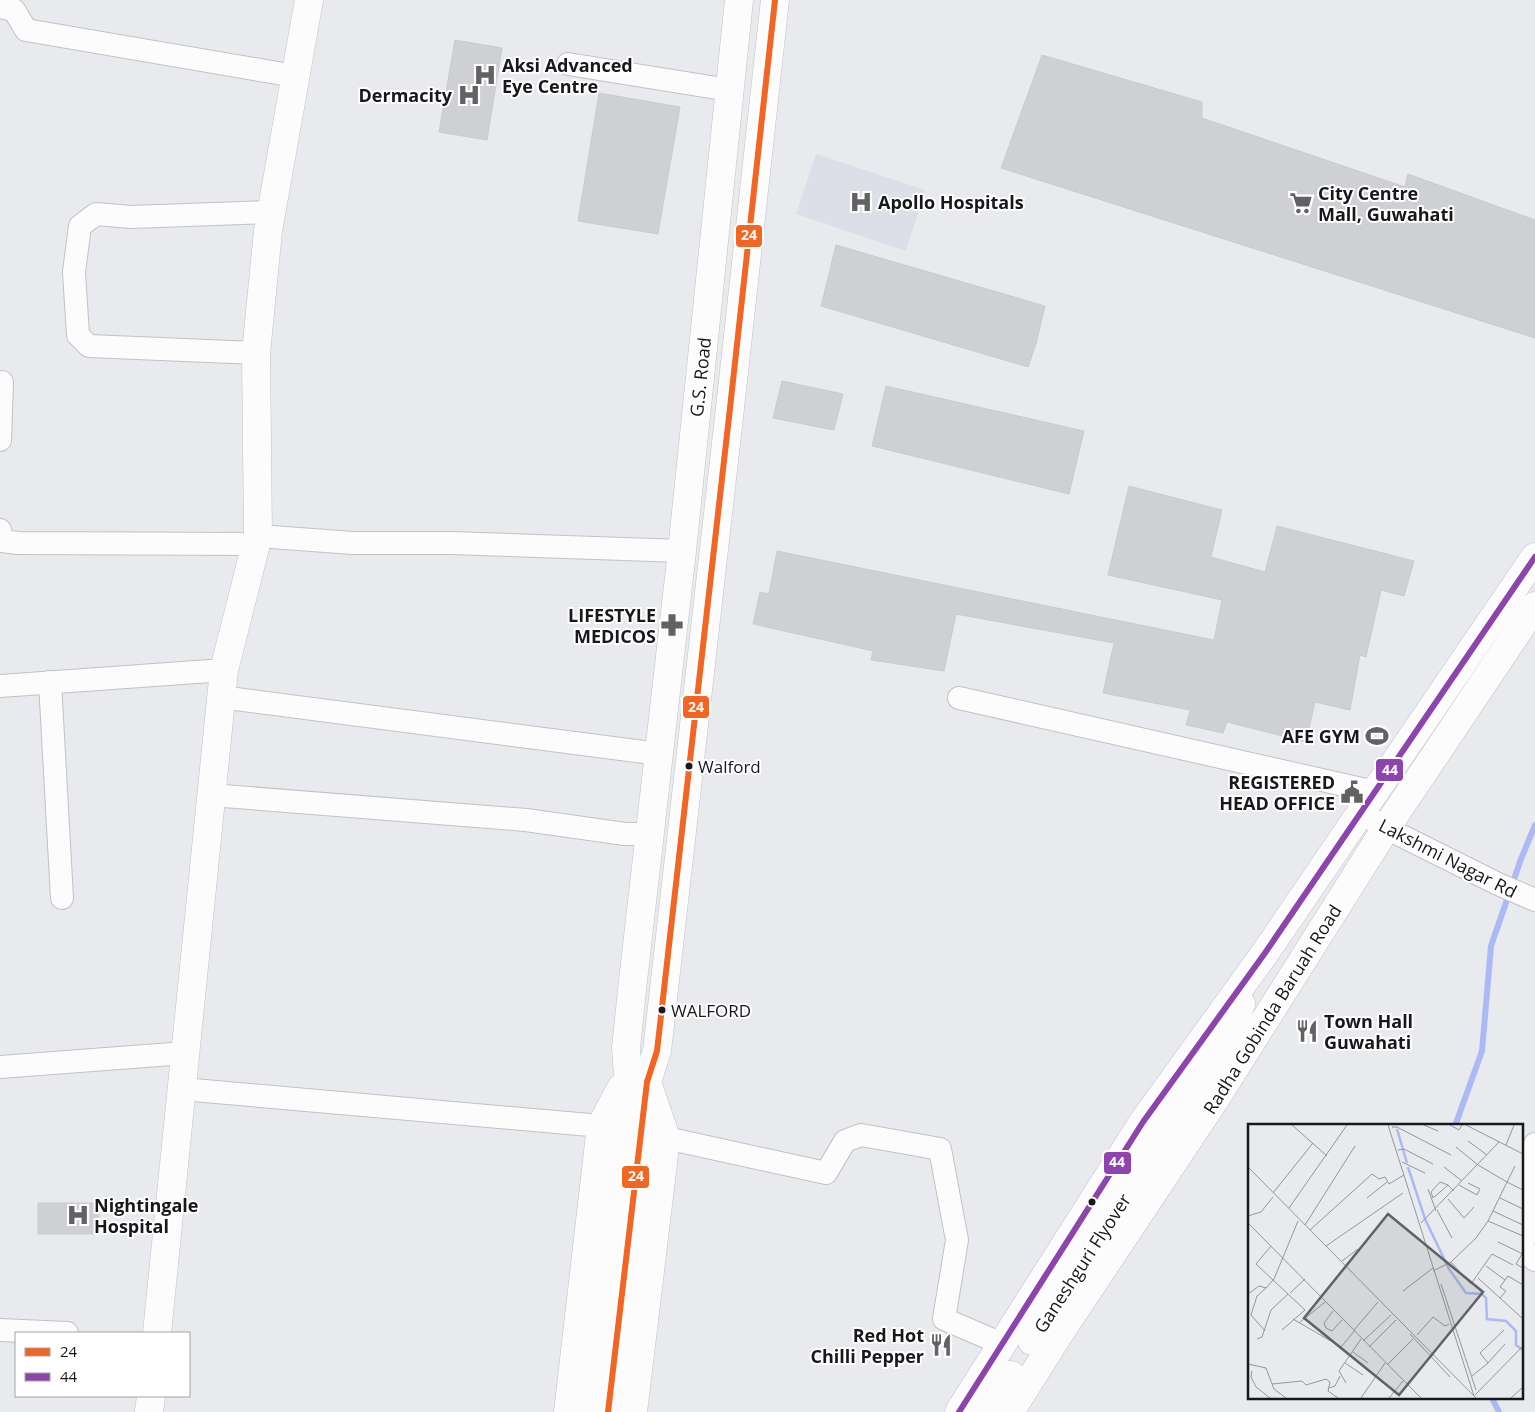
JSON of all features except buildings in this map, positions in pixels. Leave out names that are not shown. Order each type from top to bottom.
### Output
[{"type":"main road","points":[[157,1332],[224,670],[257,540],[256,353],[268,231],[309,0]]},
{"type":"main road","name":"G.S. Road","points":[[637,1079],[626,1048],[682,551],[739,0]]},
{"type":"main road","name":"G.S. Road","points":[[637,1079],[657,1050],[775,0]]},
{"type":"main road","name":"Radha Gobinda Baruah Road","points":[[959,1412],[1143,1122],[1254,968],[1535,557]]},
{"type":"main road","name":"Radha Gobinda Baruah Road","points":[[1010,1412],[1059,1334],[1216,1098],[1386,828],[1535,606]]},
{"type":"main road","name":"Ganeshguri Flyover","points":[[988,1412],[1092,1246],[1222,1047],[1254,968]]},
{"type":"main road","name":"Ganeshguri Flyover","points":[[1222,1047],[1283,991]]},
{"type":"main road","points":[[608,1412],[637,1079]]},
{"type":"main road","points":[[588,1412],[632,1132],[637,1079]]},
{"type":"main road","points":[[568,1412],[632,1132]]},
{"type":"main road","points":[[632,1132],[633,1412]]},
{"type":"main road","points":[[149,1412],[151,1397]]},
{"type":"street","points":[[0,7],[14,10],[26,30],[295,76]]},
{"type":"street","points":[[568,64],[729,90]]},
{"type":"street","points":[[256,353],[89,346],[78,335],[74,272],[80,226],[96,214],[130,217],[272,212]]},
{"type":"street","points":[[0,382],[2,382],[0,440]]},
{"type":"street","points":[[1,540],[18,543],[257,540],[353,543],[452,543],[682,551]]},
{"type":"street","points":[[0,686],[224,670]]},
{"type":"street","points":[[50,682],[62,898]]},
{"type":"street","points":[[221,697],[659,754]]},
{"type":"street","name":"Lakshmi Nagar Rd","points":[[959,698],[1368,802],[1386,828],[1530,898]]},
{"type":"street","points":[[211,795],[526,820],[591,831],[650,834]]},
{"type":"street","points":[[0,1067],[185,1053]]},
{"type":"street","points":[[182,1089],[632,1132],[826,1173],[845,1141],[861,1135],[940,1149],[957,1240],[944,1319],[1002,1344]]},
{"type":"street","points":[[1535,1144],[1523,1250],[1535,1260]]},
{"type":"street","points":[[0,1330],[45,1332]]},
{"type":"shaded area","name":"Apollo Hospitals","points":[[816,154],[925,190],[906,251],[796,214]]},
{"type":"waterway","points":[[1456,1124],[1482,1051],[1491,946],[1521,859],[1535,825]]},
{"type":"waterway","points":[[1493,1400],[1499,1412]]},
{"type":"transit line","name":"24","points":[[608,1412],[647,1082],[657,1051],[775,0]]},
{"type":"transit line","name":"44","points":[[959,1412],[1143,1122],[1265,953],[1535,557]]},
{"type":"place","name":"Aksi Advanced Eye Centre","points":[[485,75]]},
{"type":"place","name":"Dermacity","points":[[469,95]]},
{"type":"place","name":"Apollo Hospitals","points":[[861,202]]},
{"type":"place","name":"City Centre Mall, Guwahati","points":[[1301,203]]},
{"type":"place","name":"LIFESTYLE MEDICOS","points":[[672,625]]},
{"type":"place","name":"AFE GYM","points":[[1377,736]]},
{"type":"place","name":"Walford","points":[[689,766]]},
{"type":"place","name":"REGISTERED HEAD OFFICE","points":[[1352,792]]},
{"type":"place","name":"WALFORD","points":[[662,1010]]},
{"type":"place","name":"Town Hall Guwahati","points":[[1307,1031]]},
{"type":"place","name":"Nightingale Hospital","points":[[78,1215]]},
{"type":"place","name":"Red Hot Chilli Pepper","points":[[941,1345]]}]
